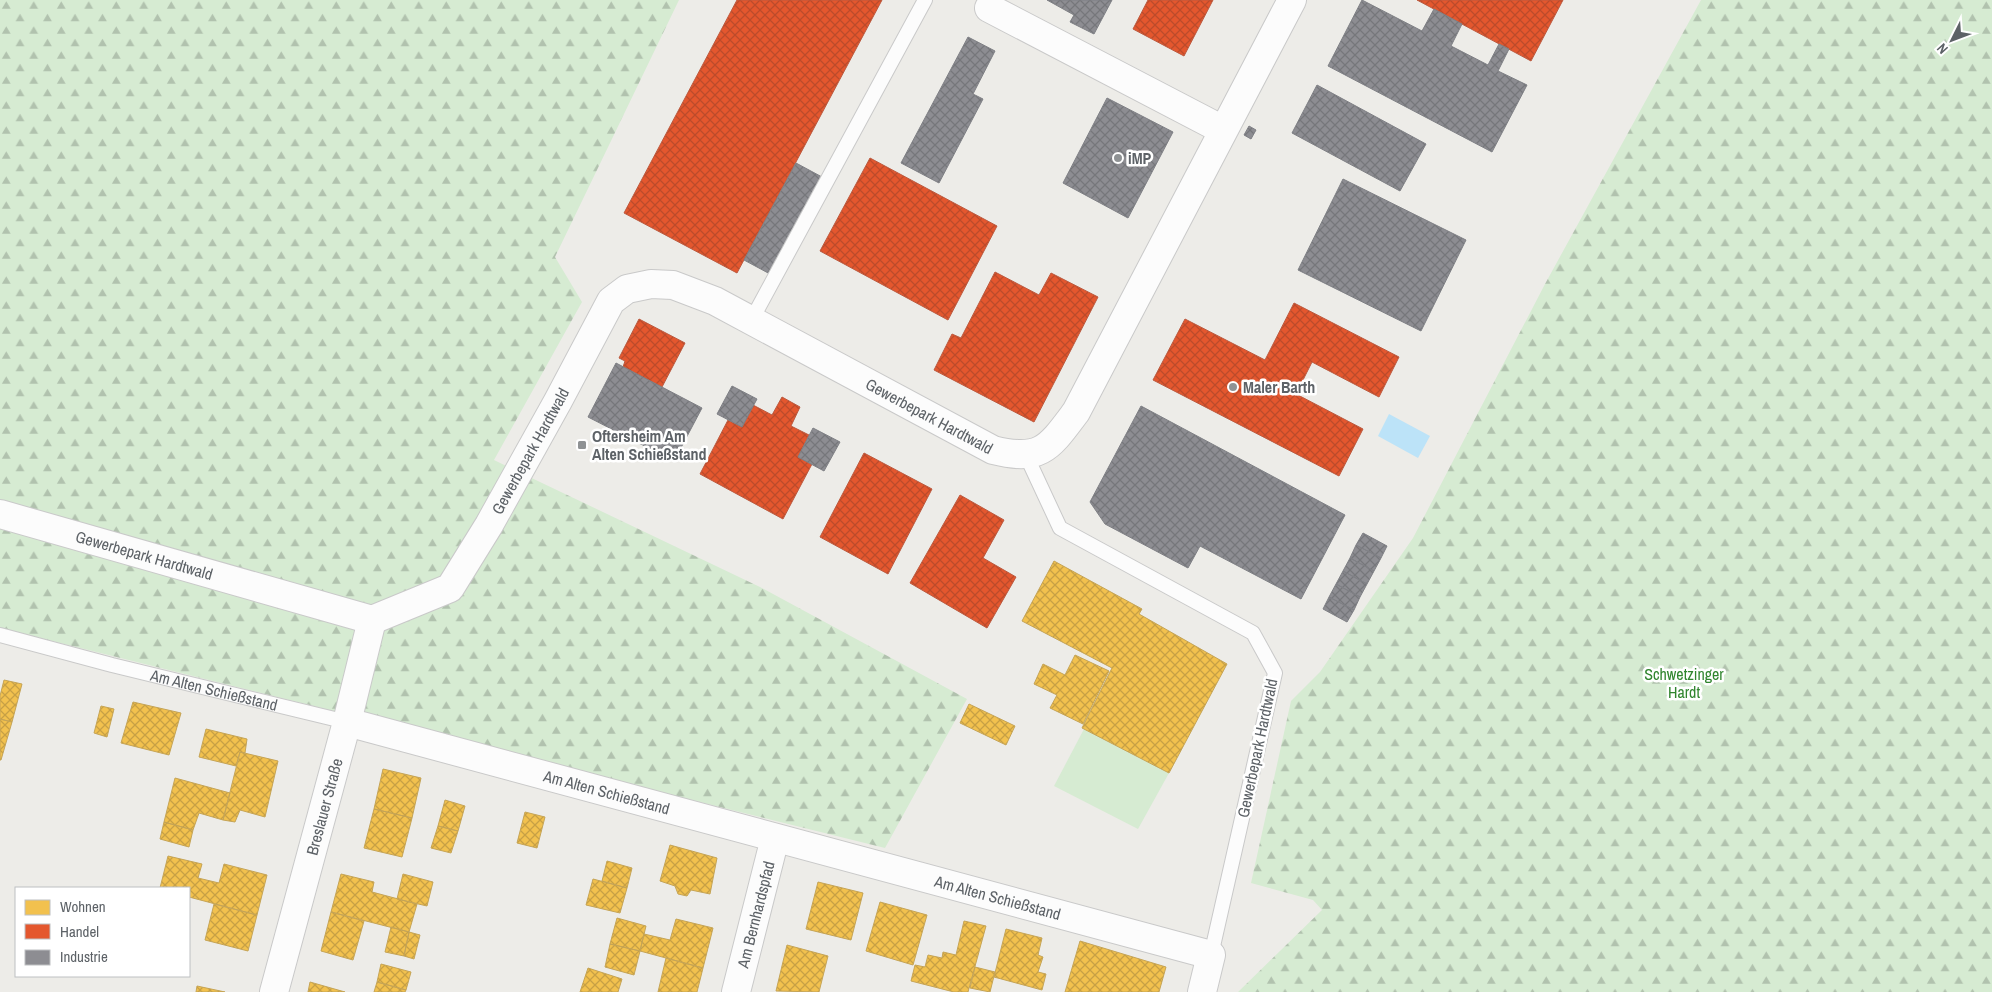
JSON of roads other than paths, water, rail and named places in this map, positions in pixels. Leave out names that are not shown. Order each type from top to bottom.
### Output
[{"type":"street","name":"Gewerbepark Hardtwald","points":[[0,514],[372,620],[450,588],[507,492],[611,301],[627,289],[651,284],[673,285],[715,301],[751,322],[993,450],[1012,455],[1026,455],[1045,450],[1076,412],[1292,0]]},
{"type":"street","points":[[989,8],[1223,130]]},
{"type":"street","name":"Breslauer Straße","points":[[274,992],[347,722],[372,620]]},
{"type":"street","name":"Am Alten Schießstand","points":[[347,722],[1211,955]]},
{"type":"street","name":"Am Bernhardspfad","points":[[736,992],[775,838]]},
{"type":"street","points":[[1202,992],[1211,955]]},
{"type":"lane","points":[[751,322],[926,0]]},
{"type":"lane","name":"Gewerbepark Hardtwald","points":[[1026,455],[1060,528],[1253,633],[1275,673],[1211,955]]},
{"type":"lane","name":"Am Alten Schießstand","points":[[0,635],[112,665],[347,722]]},
{"type":"water","points":[[1389,414],[1430,436],[1418,458],[1378,436]]},
{"type":"place","name":"iMP","points":[[1118,158]]},
{"type":"place","name":"Maler Barth","points":[[1233,387]]},
{"type":"place","name":"Oftersheim Am Alten Schießstand","points":[[582,445]]},
{"type":"park label","name":"Schwetzinger Hardt","points":[[1684,683]]}]
